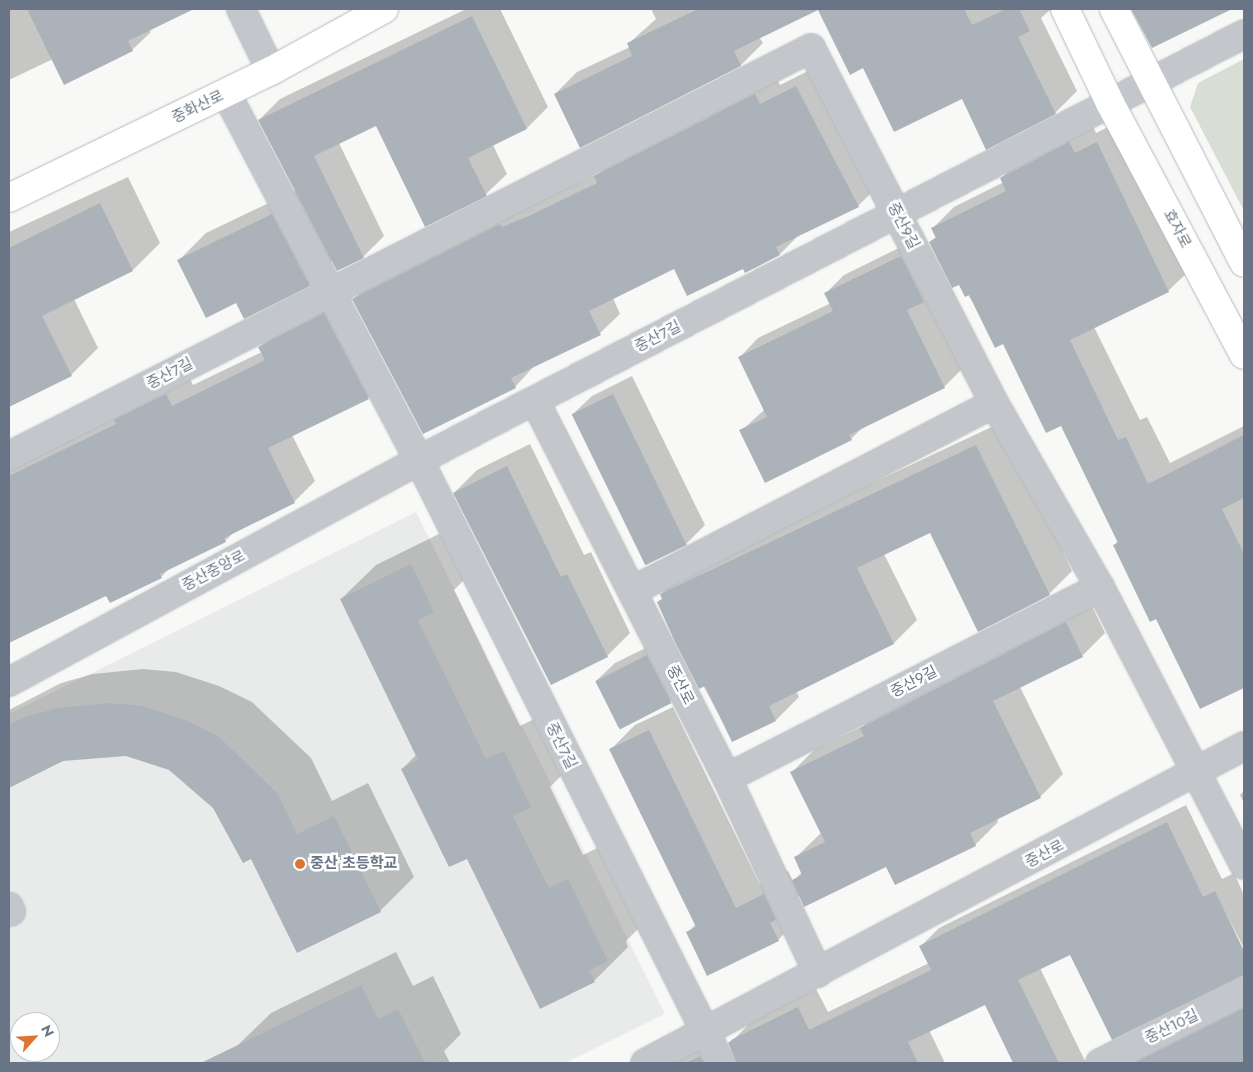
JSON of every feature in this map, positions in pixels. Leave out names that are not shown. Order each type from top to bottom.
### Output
[{"type":"street","points":[[241,9],[271,71]]},
{"type":"street","name":"중화산로","points":[[9,198],[271,71],[384,9]]},
{"type":"street","name":"효자로","points":[[1065,9],[1110,103],[1244,355]]},
{"type":"street","points":[[1114,9],[1244,263]]},
{"type":"street","points":[[1110,103],[1244,34]]},
{"type":"street","name":"중산7길","points":[[9,456],[811,48]]},
{"type":"street","name":"중산9길","points":[[811,48],[994,403],[1100,587],[1197,774]]},
{"type":"street","name":"중산7길","points":[[226,93],[419,460],[704,1033],[721,1063]]},
{"type":"street","name":"중산7길","points":[[419,460],[1110,103]]},
{"type":"street","name":"중산로","points":[[535,401],[727,778],[818,973]]},
{"type":"street","points":[[632,591],[994,403]]},
{"type":"street","name":"중산중앙로","points":[[9,682],[419,460]]},
{"type":"street","name":"중산9길","points":[[727,778],[1100,587]]},
{"type":"street","name":"중산로","points":[[646,1063],[1197,774],[1244,746]]},
{"type":"street","points":[[1197,774],[1244,865]]},
{"type":"street","name":"중산10길","points":[[1100,1063],[1244,991]]},
{"type":"shaded area","points":[[1244,59],[1244,211],[1190,107],[1198,83]]},
{"type":"shaded area","name":"중산 초등학교","points":[[416,512],[665,1014],[565,1063],[9,1063],[9,714]]},
{"type":"building","points":[[27,9],[194,9],[128,41],[133,51],[64,85]]},
{"type":"building","points":[[698,9],[964,9],[972,25],[1006,9],[1019,9],[1030,31],[1018,37],[1056,114],[986,150],[962,99],[894,132],[863,68],[850,75],[818,10],[734,51],[741,66],[580,148],[554,94],[632,56],[627,43]]},
{"type":"building","points":[[1131,9],[1232,9],[1152,48]]},
{"type":"building","points":[[472,16],[527,129],[468,158],[487,196],[425,227],[376,126],[314,156],[364,258],[337,271],[258,120]]},
{"type":"building","points":[[796,86],[859,207],[776,247],[780,255],[745,273],[743,269],[687,296],[674,269],[589,311],[601,335],[511,378],[516,388],[423,434],[352,299],[500,224],[502,227],[531,215],[597,183],[594,176],[755,94],[760,104]]},
{"type":"building","points":[[1069,142],[1075,153],[1097,142],[1169,292],[1070,340],[1118,440],[1126,437],[1148,484],[1244,435],[1244,498],[1222,509],[1244,554],[1244,688],[1200,709],[1156,619],[1150,622],[1113,545],[1118,543],[1061,426],[1046,433],[1003,344],[995,348],[969,295],[965,297],[959,285],[952,288],[929,242],[936,238],[931,228],[1006,191],[1000,178]]},
{"type":"building","points":[[100,203],[133,271],[42,316],[72,376],[9,407],[9,248]]},
{"type":"building","points":[[272,214],[310,286],[244,319],[236,303],[206,318],[177,260]]},
{"type":"building","points":[[901,256],[924,302],[907,310],[945,388],[849,435],[852,440],[765,483],[739,430],[767,417],[738,357],[833,311],[824,293]]},
{"type":"building","points":[[324,313],[369,399],[268,448],[295,503],[224,538],[226,542],[160,574],[162,578],[110,603],[106,596],[9,643],[9,476],[116,424],[114,420],[166,394],[172,406],[265,360],[258,347]]},
{"type":"building","points":[[613,394],[687,545],[645,565],[572,414]]},
{"type":"building","points":[[976,445],[1050,595],[978,632],[930,533],[857,568],[894,644],[769,706],[776,721],[732,742],[705,686],[699,689],[675,642],[657,602],[662,599],[660,594]]},
{"type":"building","points":[[507,466],[561,577],[567,574],[608,657],[551,685],[453,493]]},
{"type":"building","points":[[411,564],[434,612],[418,620],[486,759],[504,751],[531,807],[513,816],[549,888],[568,879],[608,961],[589,970],[595,982],[540,1009],[467,859],[449,867],[401,769],[418,760],[340,599]]},
{"type":"building","points":[[1066,622],[1083,657],[993,701],[1041,798],[970,833],[976,846],[895,885],[886,867],[804,907],[792,880],[802,875],[794,857],[825,842],[790,772],[864,736],[860,728]]},
{"type":"building","points":[[647,655],[672,703],[620,729],[595,681]]},
{"type":"building","points":[[108,703],[142,706],[185,720],[218,736],[277,793],[297,834],[334,816],[381,912],[297,953],[251,859],[243,863],[213,808],[169,770],[126,756],[63,761],[9,788],[9,725],[25,717],[58,708]]},
{"type":"building","points":[[649,730],[736,908],[764,894],[776,920],[770,923],[779,941],[707,976],[686,932],[696,927],[609,749]]},
{"type":"building","points":[[1167,822],[1203,897],[1215,891],[1244,951],[1244,975],[1112,1040],[1070,955],[1018,980],[1059,1063],[1013,1063],[985,1005],[908,1042],[918,1063],[737,1063],[728,1043],[733,1039],[798,1007],[809,1030],[931,970],[919,946]]},
{"type":"building","points":[[361,985],[378,1019],[398,1009],[425,1063],[201,1063]]},
{"type":"building","points":[[1244,1008],[1244,1063],[1134,1063]]},
{"type":"building","points":[[700,1056],[704,1063],[686,1063]]},
{"type":"place","name":"중산 초등학교","points":[[300,864]]}]
